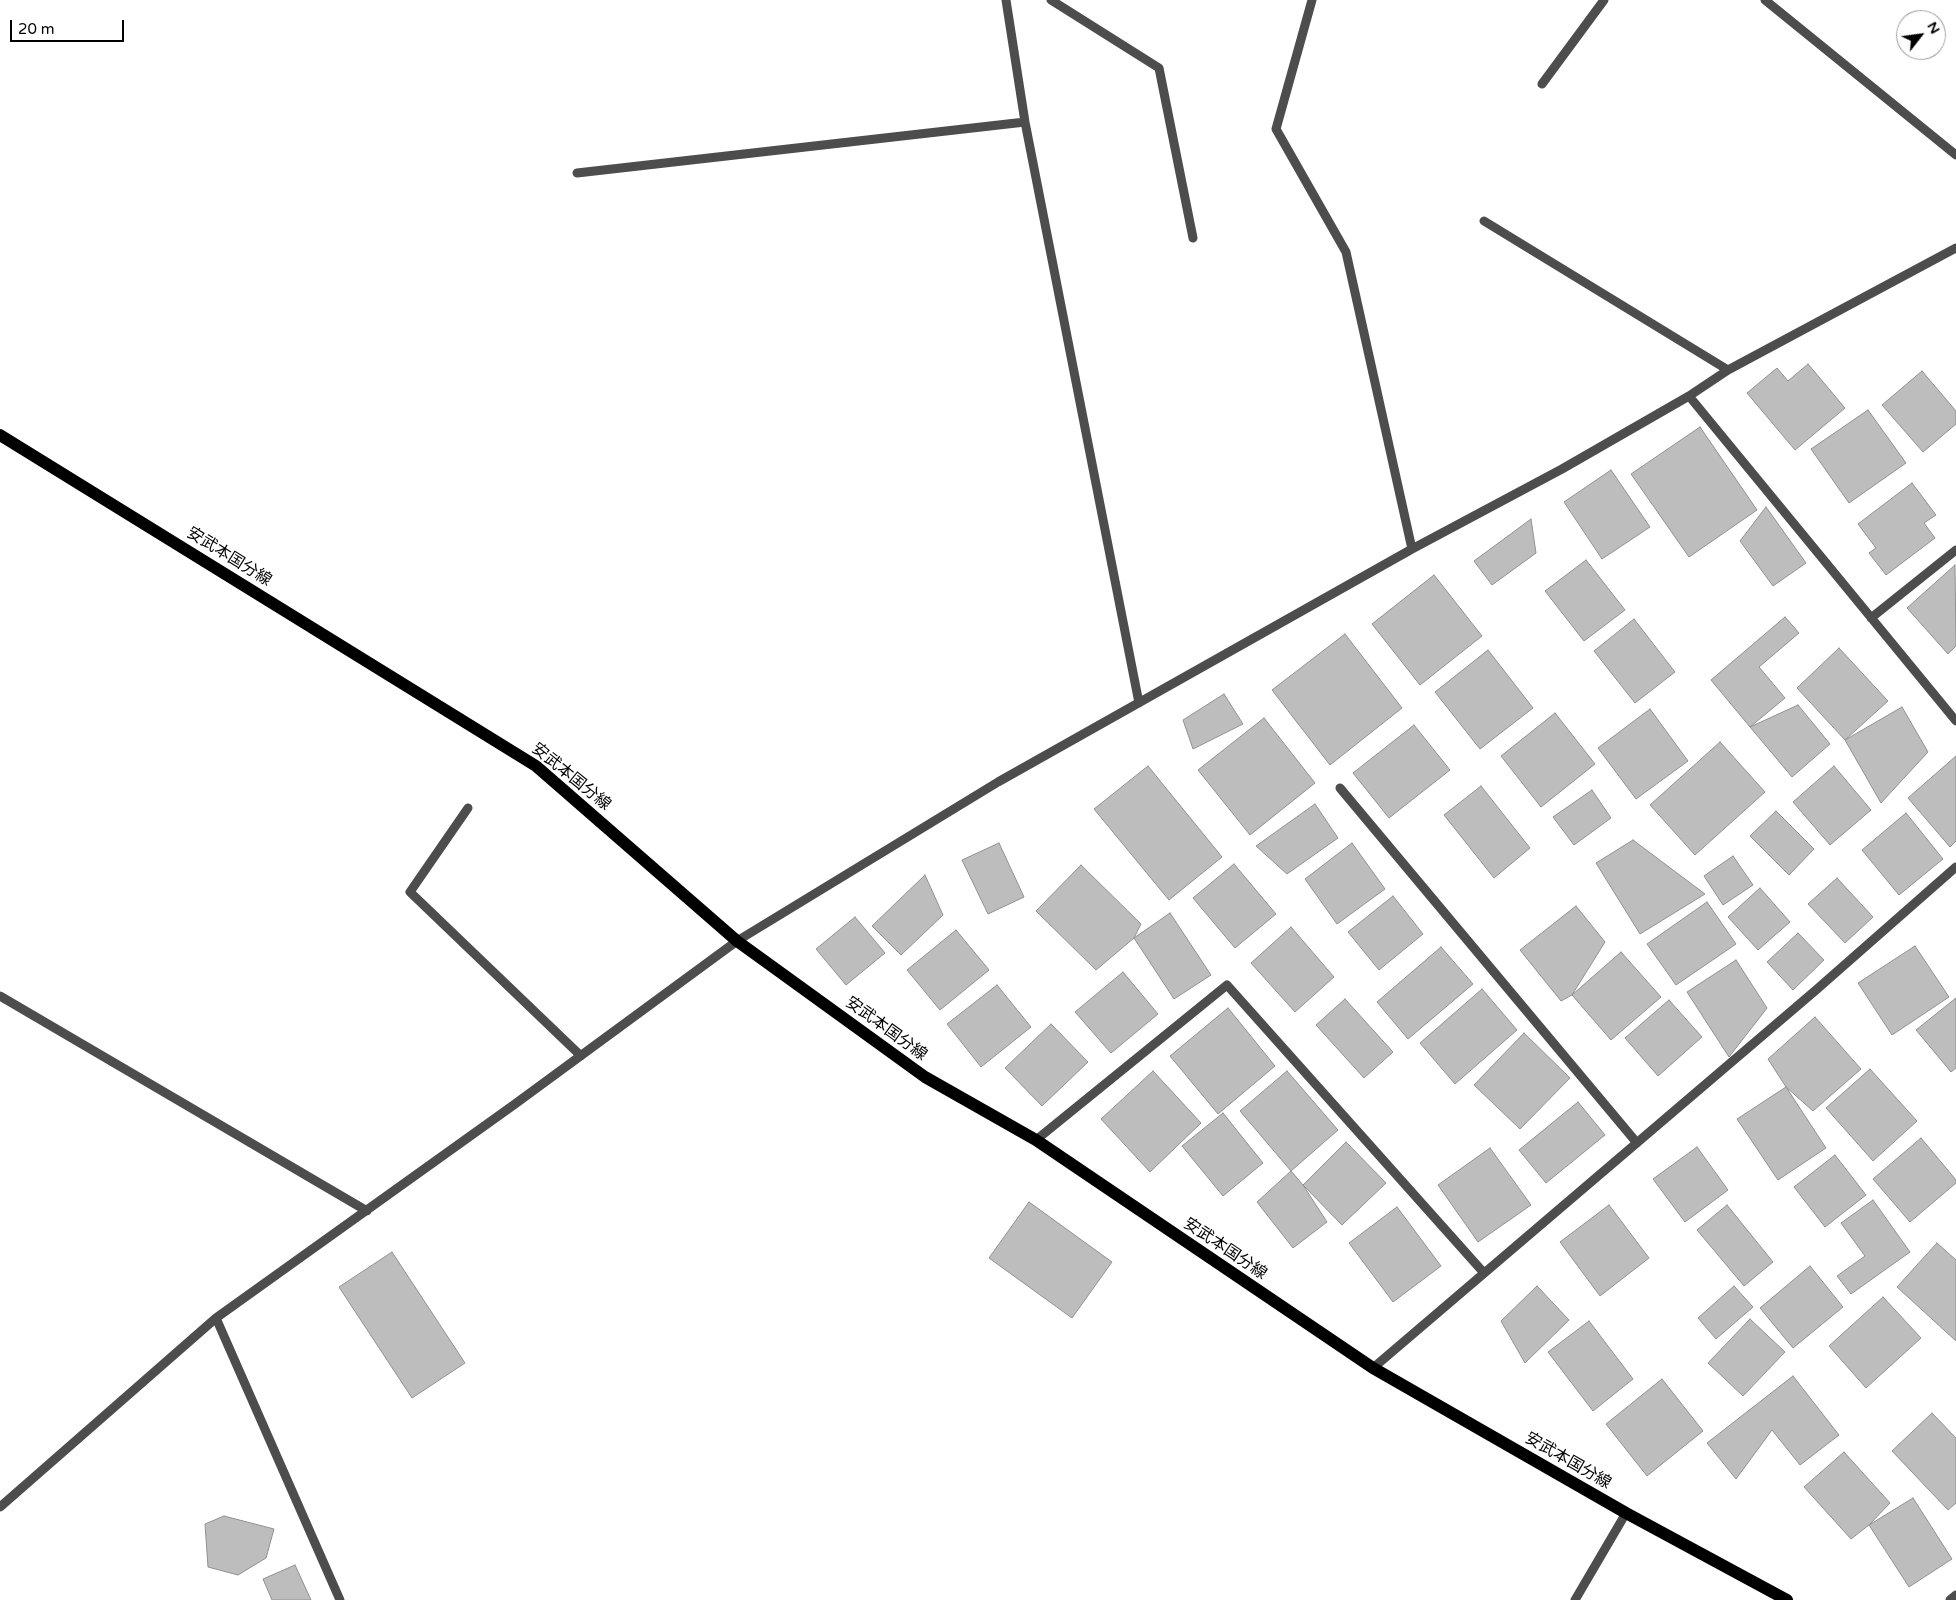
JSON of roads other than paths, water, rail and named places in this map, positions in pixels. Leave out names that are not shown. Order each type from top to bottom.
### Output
[{"type":"main road","name":"安武本国分線","points":[[0,435],[536,766],[737,941],[925,1077],[1036,1140],[1373,1368],[1626,1514],[1787,1600]]},
{"type":"street","points":[[1006,0],[1025,122],[1140,703]]},
{"type":"street","points":[[1051,0],[1159,68],[1193,238]]},
{"type":"street","points":[[1312,0],[1276,129],[1346,252],[1412,549]]},
{"type":"street","points":[[1542,84],[1604,0]]},
{"type":"street","points":[[1765,0],[1956,156]]},
{"type":"street","points":[[577,173],[1025,122]]},
{"type":"street","points":[[1484,221],[1728,370]]},
{"type":"street","points":[[0,1507],[216,1318],[581,1056],[737,941],[998,782],[1412,549],[1562,468],[1689,396],[1728,370],[1956,248]]},
{"type":"street","points":[[1689,396],[1956,721]]},
{"type":"street","points":[[1871,618],[1956,550]]},
{"type":"street","points":[[1340,788],[1636,1143]]},
{"type":"street","points":[[468,808],[410,892],[581,1056]]},
{"type":"street","points":[[1373,1368],[1816,990],[1956,867]]},
{"type":"street","points":[[1036,1140],[1227,985],[1484,1273]]},
{"type":"street","points":[[0,996],[366,1210]]},
{"type":"street","points":[[216,1318],[340,1600]]},
{"type":"street","points":[[1575,1600],[1626,1514]]},
{"type":"street","points":[[1950,1600],[1956,1595]]}]
